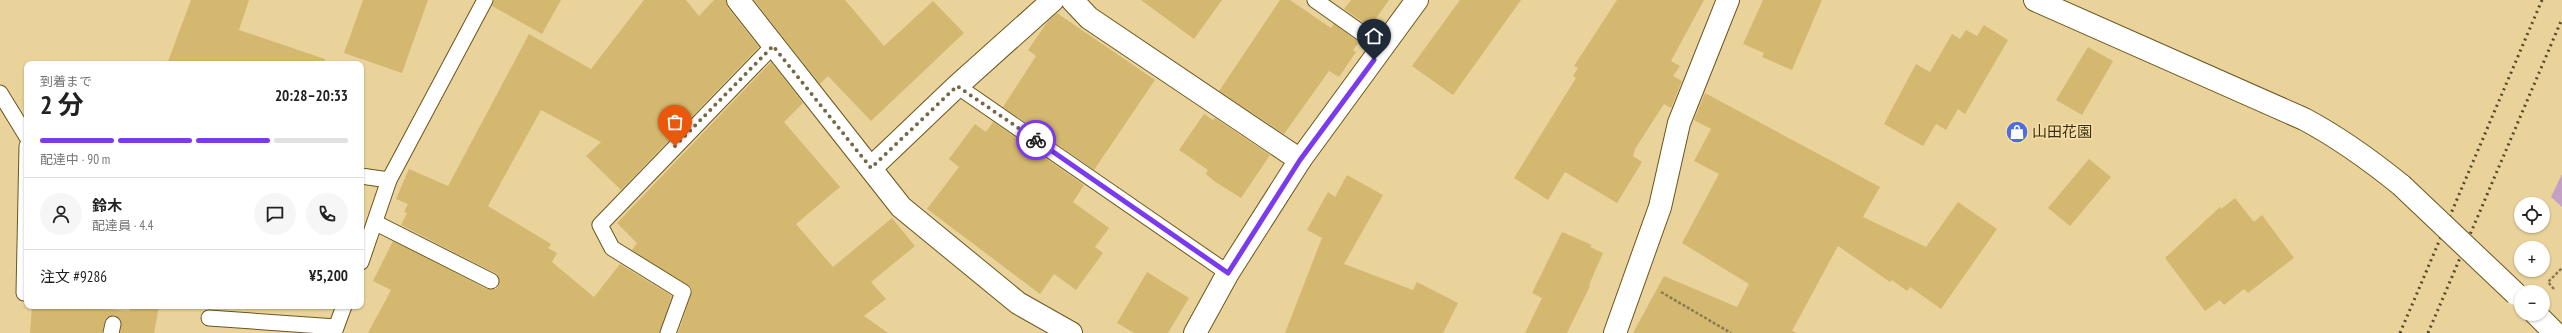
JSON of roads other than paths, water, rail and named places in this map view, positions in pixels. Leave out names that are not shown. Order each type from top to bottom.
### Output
[{"type":"street","points":[[738,0],[901,206],[1018,303],[1071,333]]},
{"type":"street","points":[[871,168],[957,86],[1053,0]]},
{"type":"street","points":[[1072,0],[1089,18],[1300,160]]},
{"type":"street","points":[[1195,333],[1228,273],[1300,160],[1417,0]]},
{"type":"street","points":[[1615,333],[1637,277],[1660,207],[1679,123],[1728,0]]},
{"type":"street","points":[[2035,0],[2311,122],[2336,135],[2362,153],[2401,185],[2514,292]]},
{"type":"street","points":[[2543,321],[2555,333]]},
{"type":"lane","points":[[364,254],[376,223],[389,180],[485,0]]},
{"type":"lane","points":[[1315,0],[1383,48]]},
{"type":"lane","points":[[668,333],[683,292],[612,248],[600,225],[773,46]]},
{"type":"lane","points":[[957,86],[1228,273]]},
{"type":"lane","points":[[0,93],[24,132]]},
{"type":"lane","points":[[364,176],[389,180]]},
{"type":"lane","points":[[376,223],[490,281]]},
{"type":"lane","points":[[210,318],[335,330],[343,309]]},
{"type":"railway","points":[[2400,333],[2542,0]]},
{"type":"railway","points":[[2428,333],[2562,19]]},
{"type":"place","name":"山田花園","points":[[2017,132]]}]
